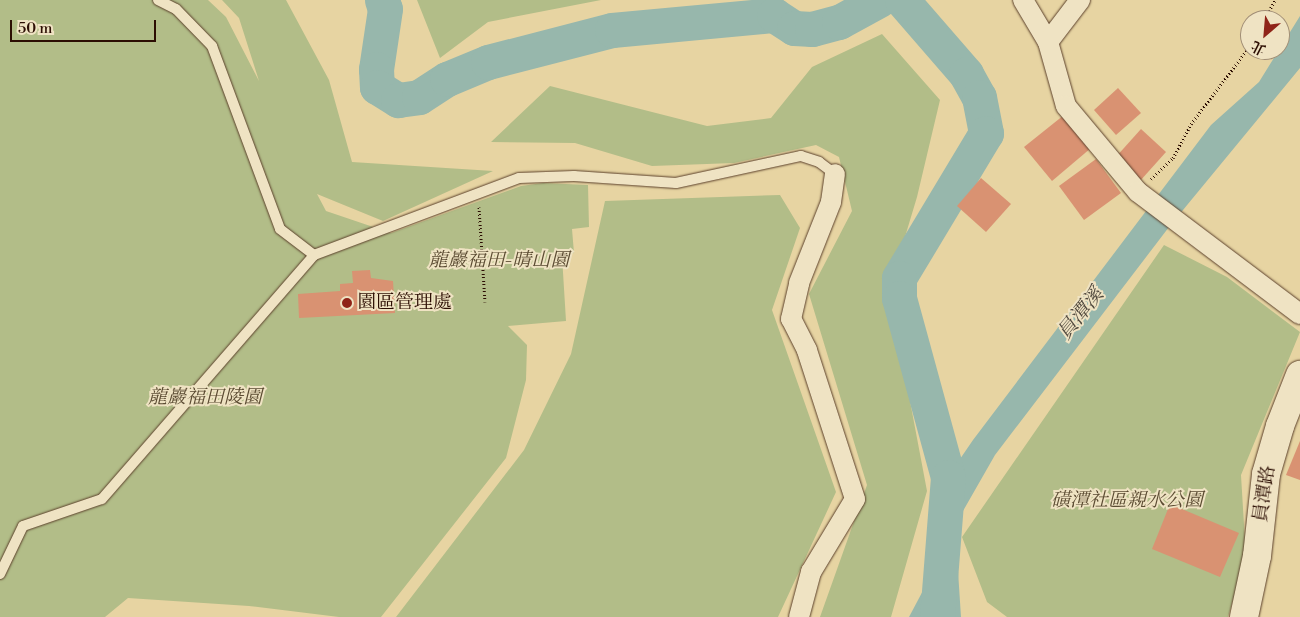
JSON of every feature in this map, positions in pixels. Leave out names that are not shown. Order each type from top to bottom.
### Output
[{"type":"street","points":[[1023,0],[1048,42],[1066,106],[1138,192],[1182,227],[1236,263],[1300,314]]},
{"type":"street","points":[[1048,42],[1080,0]]},
{"type":"street","points":[[799,617],[811,572],[856,498],[807,350],[791,319],[799,283],[831,202],[835,174]]},
{"type":"street","name":"員潭路","points":[[1244,617],[1257,556],[1266,474],[1280,426],[1300,375]]},
{"type":"lane","points":[[158,0],[176,9],[212,46],[280,229],[314,255]]},
{"type":"lane","points":[[0,574],[23,526],[102,499],[314,255],[519,178],[574,176],[676,183],[801,156],[819,162],[835,174]]},
{"type":"path","points":[[1138,192],[1173,158],[1191,124],[1240,59]]},
{"type":"path","points":[[479,206],[485,302]]},
{"type":"green space","name":"龍巖福田陵園","points":[[0,0],[208,0],[226,17],[259,81],[239,18],[222,0],[286,0],[329,80],[352,162],[493,171],[383,221],[317,194],[326,211],[391,233],[521,186],[543,183],[588,185],[589,227],[572,229],[574,253],[562,256],[566,321],[508,326],[527,345],[526,380],[506,458],[381,617],[339,617],[249,606],[128,598],[105,617],[0,617]]},
{"type":"green space","points":[[417,0],[601,0],[488,22],[440,58]]},
{"type":"green space","points":[[882,34],[940,100],[917,197],[889,290],[927,491],[891,617],[820,617],[867,485],[809,294],[852,211],[839,157],[816,145],[734,163],[652,166],[575,143],[491,142],[550,86],[707,126],[771,118],[812,67]]},
{"type":"green space","points":[[780,195],[800,228],[772,310],[836,492],[778,617],[396,617],[524,450],[571,354],[605,201]]},
{"type":"green space","name":"磺潭社區親水公園","points":[[1164,245],[1227,277],[1300,332],[1241,475],[1246,558],[1228,617],[1007,617],[987,602],[962,537]]},
{"type":"water","name":"員潭溪","points":[[1300,16],[1300,68],[1169,227],[995,455],[955,525],[961,617],[909,617],[926,585],[934,497],[973,440],[1211,125],[1259,82],[1273,60],[1290,60],[1290,32]]},
{"type":"building","points":[[1118,88],[1141,113],[1116,135],[1094,110]]},
{"type":"building","points":[[1064,115],[1091,148],[1052,181],[1024,147]]},
{"type":"building","points":[[1141,129],[1166,152],[1140,181],[1115,158]]},
{"type":"building","points":[[1096,159],[1121,193],[1084,220],[1059,186]]},
{"type":"building","points":[[981,178],[1011,204],[986,232],[957,206]]},
{"type":"building","name":"園區管理處","points":[[370,270],[371,278],[393,281],[395,313],[299,318],[298,294],[340,291],[340,284],[353,283],[352,271]]},
{"type":"building","points":[[1300,441],[1300,480],[1286,475]]},
{"type":"building","points":[[1170,504],[1239,533],[1220,577],[1152,549]]},
{"type":"waterway","points":[[382,0],[385,9],[376,69],[377,87],[398,100],[419,97],[447,79],[488,62],[612,30],[774,15],[794,28],[812,29],[839,22],[879,0]]},
{"type":"waterway","points":[[902,0],[966,74],[979,97],[986,133],[899,278],[899,298],[948,477],[937,617]]},
{"type":"place","name":"園區管理處","points":[[347,303]]},
{"type":"park label","name":"龍巖福田-晴山園","points":[[499,261]]}]
